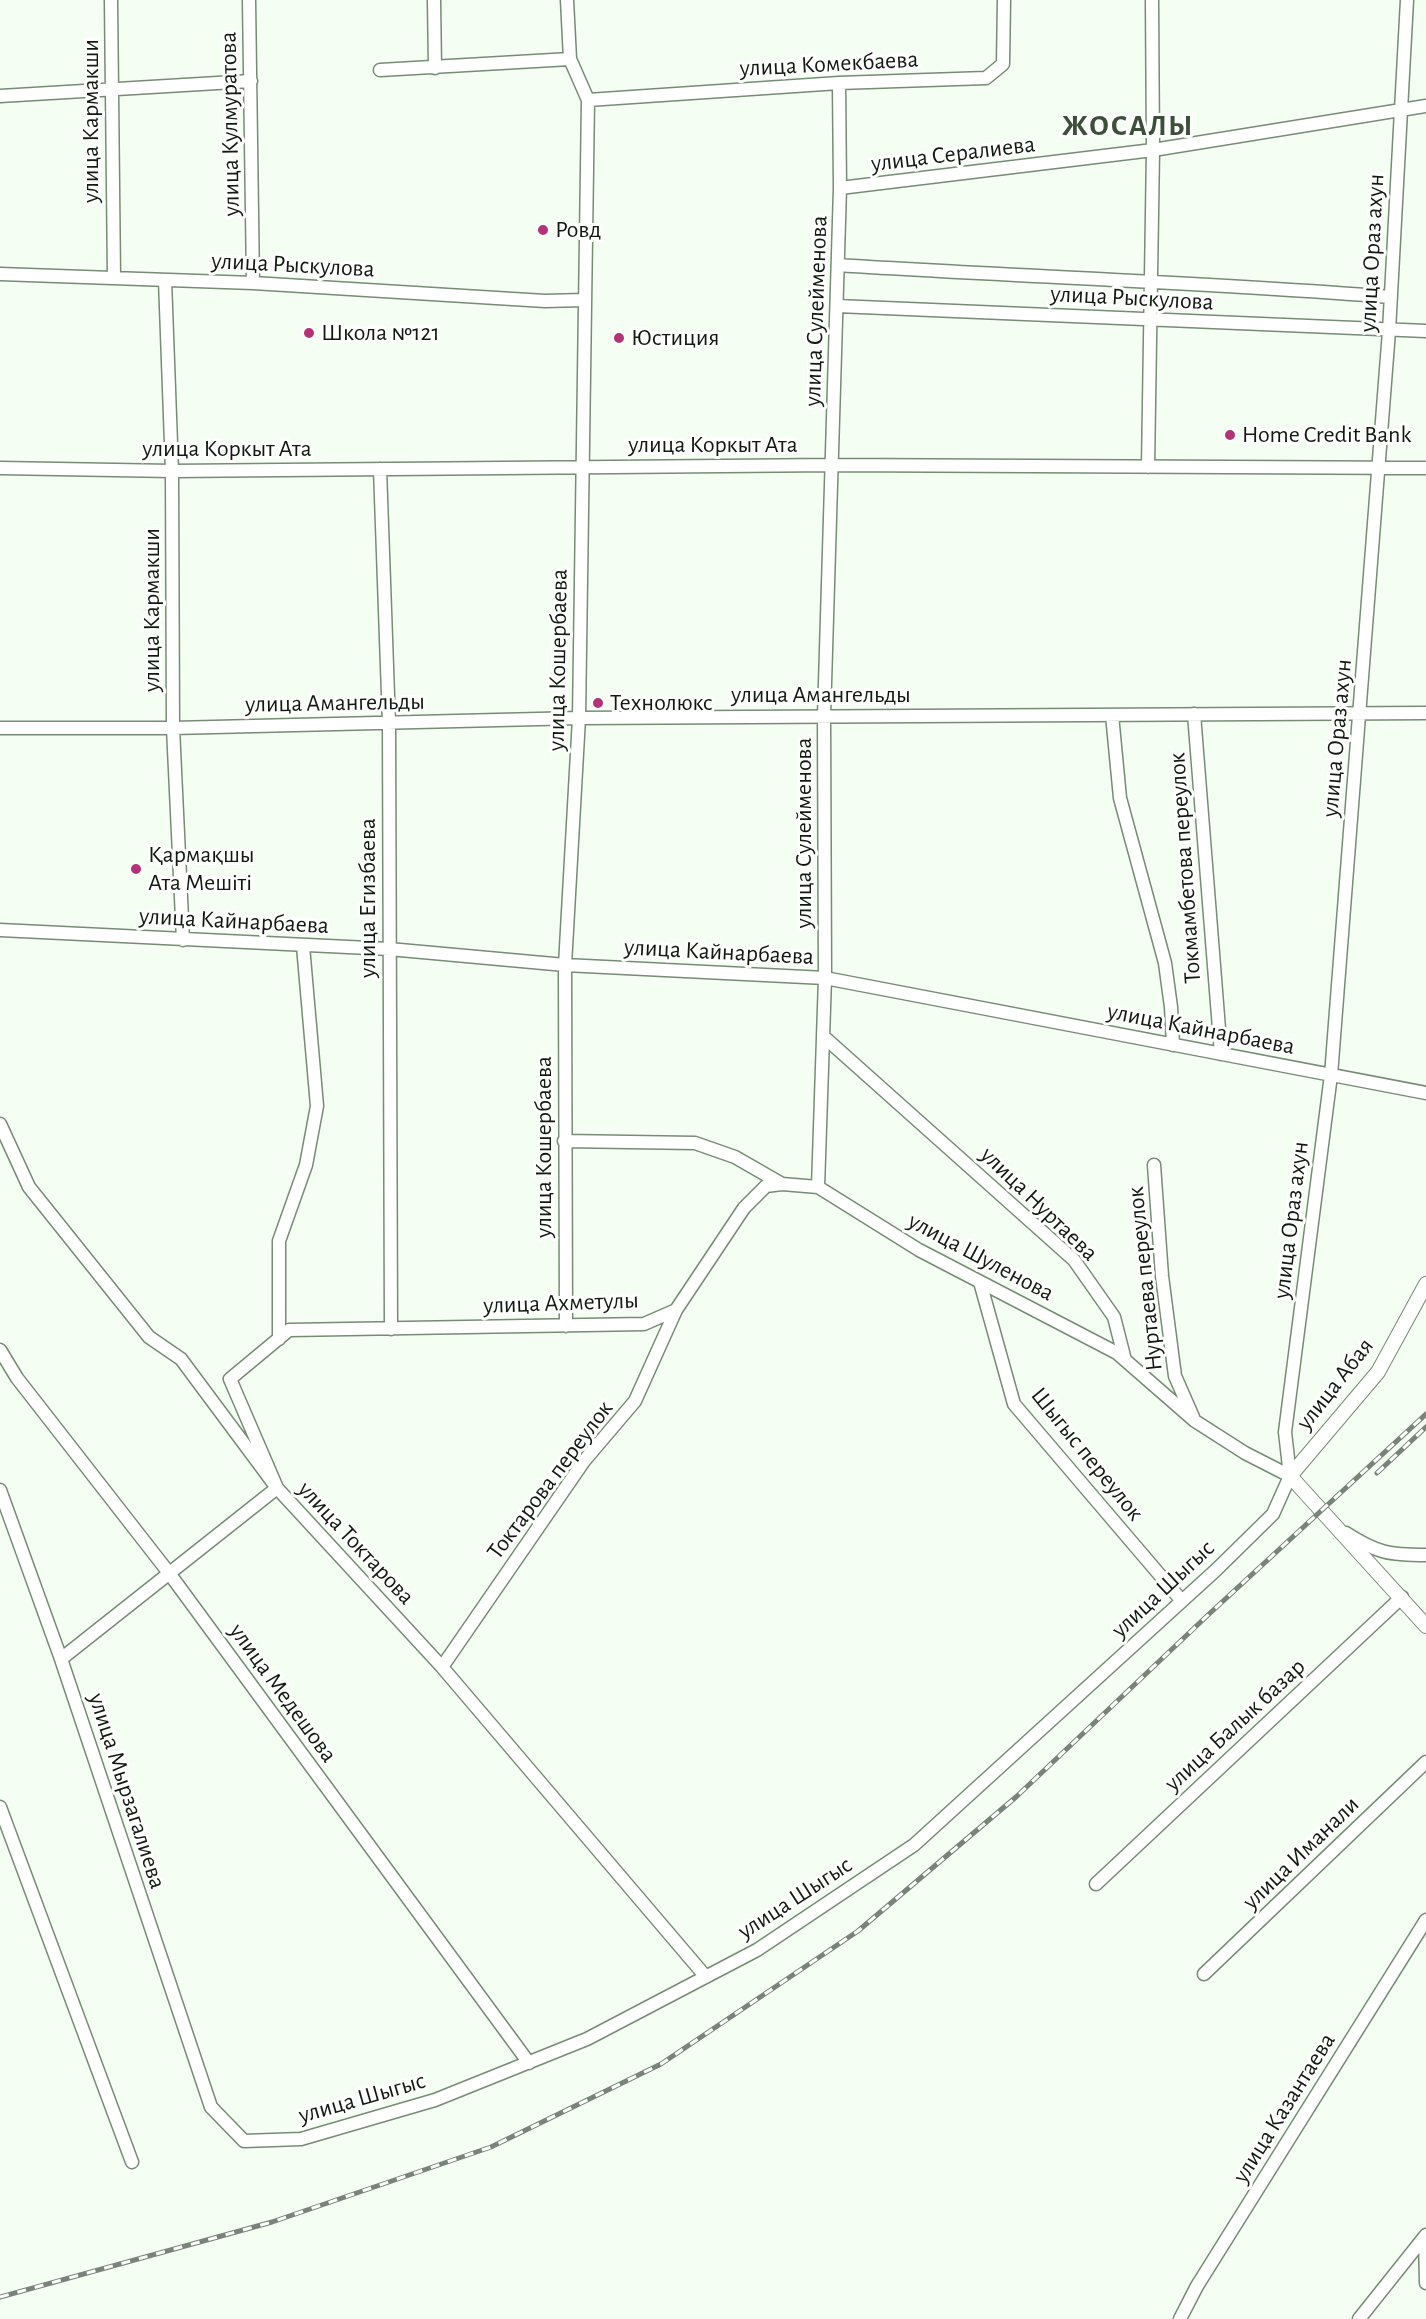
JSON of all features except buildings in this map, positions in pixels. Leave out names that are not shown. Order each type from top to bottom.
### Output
[{"type":"street","name":"улица Кармакши","points":[[111,0],[114,278]]},
{"type":"street","name":"улица Кулмуратова","points":[[249,0],[253,283]]},
{"type":"street","points":[[434,0],[435,68]]},
{"type":"street","name":"улица Кошербаева","points":[[566,1326],[565,965],[579,718],[588,99],[570,59],[567,0]]},
{"type":"street","name":"улица Комекбаева","points":[[588,99],[839,83],[986,78],[1003,64],[1004,0]]},
{"type":"street","points":[[1148,467],[1153,150],[1152,0]]},
{"type":"street","name":"улица Ораз ахун","points":[[1290,1476],[1285,1432],[1330,1075],[1361,713],[1389,331],[1407,0]]},
{"type":"street","points":[[380,70],[570,59]]},
{"type":"street","points":[[0,96],[251,81]]},
{"type":"street","name":"улица Сулейменова","points":[[818,1187],[825,978],[824,716],[840,188],[839,83]]},
{"type":"street","name":"улица Сералиева","points":[[840,188],[1153,150],[1401,108],[1426,106]]},
{"type":"street","points":[[838,266],[1391,297]]},
{"type":"street","name":"улица Рыскулова","points":[[0,274],[253,283],[545,300],[584,300]]},
{"type":"street","name":"улица Кармакши","points":[[165,280],[172,471],[173,728],[183,940]]},
{"type":"street","name":"улица Рыскулова","points":[[837,306],[1426,331]]},
{"type":"street","name":"улица Коркыт Ата","points":[[0,468],[172,471],[833,465],[1426,468]]},
{"type":"street","name":"улица Егизбаева","points":[[380,469],[389,723],[391,1329]]},
{"type":"street","name":"улица Амангельды","points":[[0,728],[173,728],[579,718],[1426,713]]},
{"type":"street","name":"Токмамбетова переулок","points":[[1194,714],[1221,1054]]},
{"type":"street","points":[[1112,715],[1120,798],[1165,963],[1173,1045]]},
{"type":"street","name":"улица Кайнарбаева","points":[[0,930],[389,950],[565,965],[825,978],[1426,1093]]},
{"type":"street","points":[[279,1339],[279,1241],[306,1165],[317,1106],[303,946]]},
{"type":"street","name":"улица Нуртаева","points":[[823,1036],[1074,1260],[1114,1317],[1126,1361]]},
{"type":"street","name":"улица Токтарова","points":[[0,1124],[28,1188],[148,1337],[181,1359],[277,1488],[442,1667],[706,1977]]},
{"type":"street","points":[[564,1141],[695,1143],[735,1157],[782,1184]]},
{"type":"street","name":"Нуртаева переулок","points":[[1154,1165],[1162,1276],[1175,1376],[1195,1421]]},
{"type":"street","points":[[676,1310],[744,1208],[766,1186],[782,1184],[818,1187]]},
{"type":"street","name":"улица Шуленова","points":[[818,1187],[919,1250],[1117,1353],[1126,1361]]},
{"type":"street","name":"Шыгыс переулок","points":[[980,1282],[1014,1404],[1182,1601]]},
{"type":"street","name":"улица Абая","points":[[1290,1476],[1378,1372],[1426,1284]]},
{"type":"street","name":"улица Ахметулы","points":[[277,1488],[230,1379],[289,1330],[644,1324],[676,1310]]},
{"type":"street","name":"Токтарова переулок","points":[[442,1667],[585,1461],[635,1401],[676,1310]]},
{"type":"street","name":"улица Медешова","points":[[0,1350],[17,1378],[169,1573],[528,2063]]},
{"type":"street","points":[[1126,1361],[1195,1421],[1290,1476],[1426,1626]]},
{"type":"street","name":"улица Шыгыс","points":[[211,2107],[244,2141],[301,2139],[435,2100],[587,2039],[757,1950],[914,1845],[1182,1601],[1273,1514],[1290,1476]]},
{"type":"street","points":[[61,1659],[277,1488]]},
{"type":"street","name":"улица Мырзагалиева","points":[[0,1490],[61,1659],[211,2107]]},
{"type":"street","points":[[1336,1526],[1365,1546],[1393,1555],[1426,1555]]},
{"type":"street","name":"улица Балык базар","points":[[1096,1884],[1402,1598]]},
{"type":"street","name":"улица Иманали","points":[[1204,1974],[1426,1762]]},
{"type":"street","points":[[0,1807],[132,2162]]},
{"type":"street","name":"улица Казантаева","points":[[1180,2319],[1197,2286],[1426,1920]]},
{"type":"street","points":[[1425,2236],[1426,2283]]},
{"type":"street","points":[[1359,2319],[1425,2236]]},
{"type":"railway","points":[[0,2297],[272,2222],[491,2147],[661,2064],[858,1931],[1016,1797],[1208,1615],[1426,1414]]},
{"type":"railway","points":[[1377,1473],[1426,1427]]},
{"type":"place","name":"Ровд","points":[[543,230]]},
{"type":"place","name":"Школа №121","points":[[309,333]]},
{"type":"place","name":"Юстиция","points":[[619,338]]},
{"type":"place","name":"Home Credit Bank","points":[[1230,435]]},
{"type":"place","name":"Технолюкс","points":[[598,703]]},
{"type":"place","name":"Қармақшы Ата Мешіті","points":[[136,869]]},
{"type":"district","name":"ЖОСАЛЫ","points":[[1128,126]]}]
